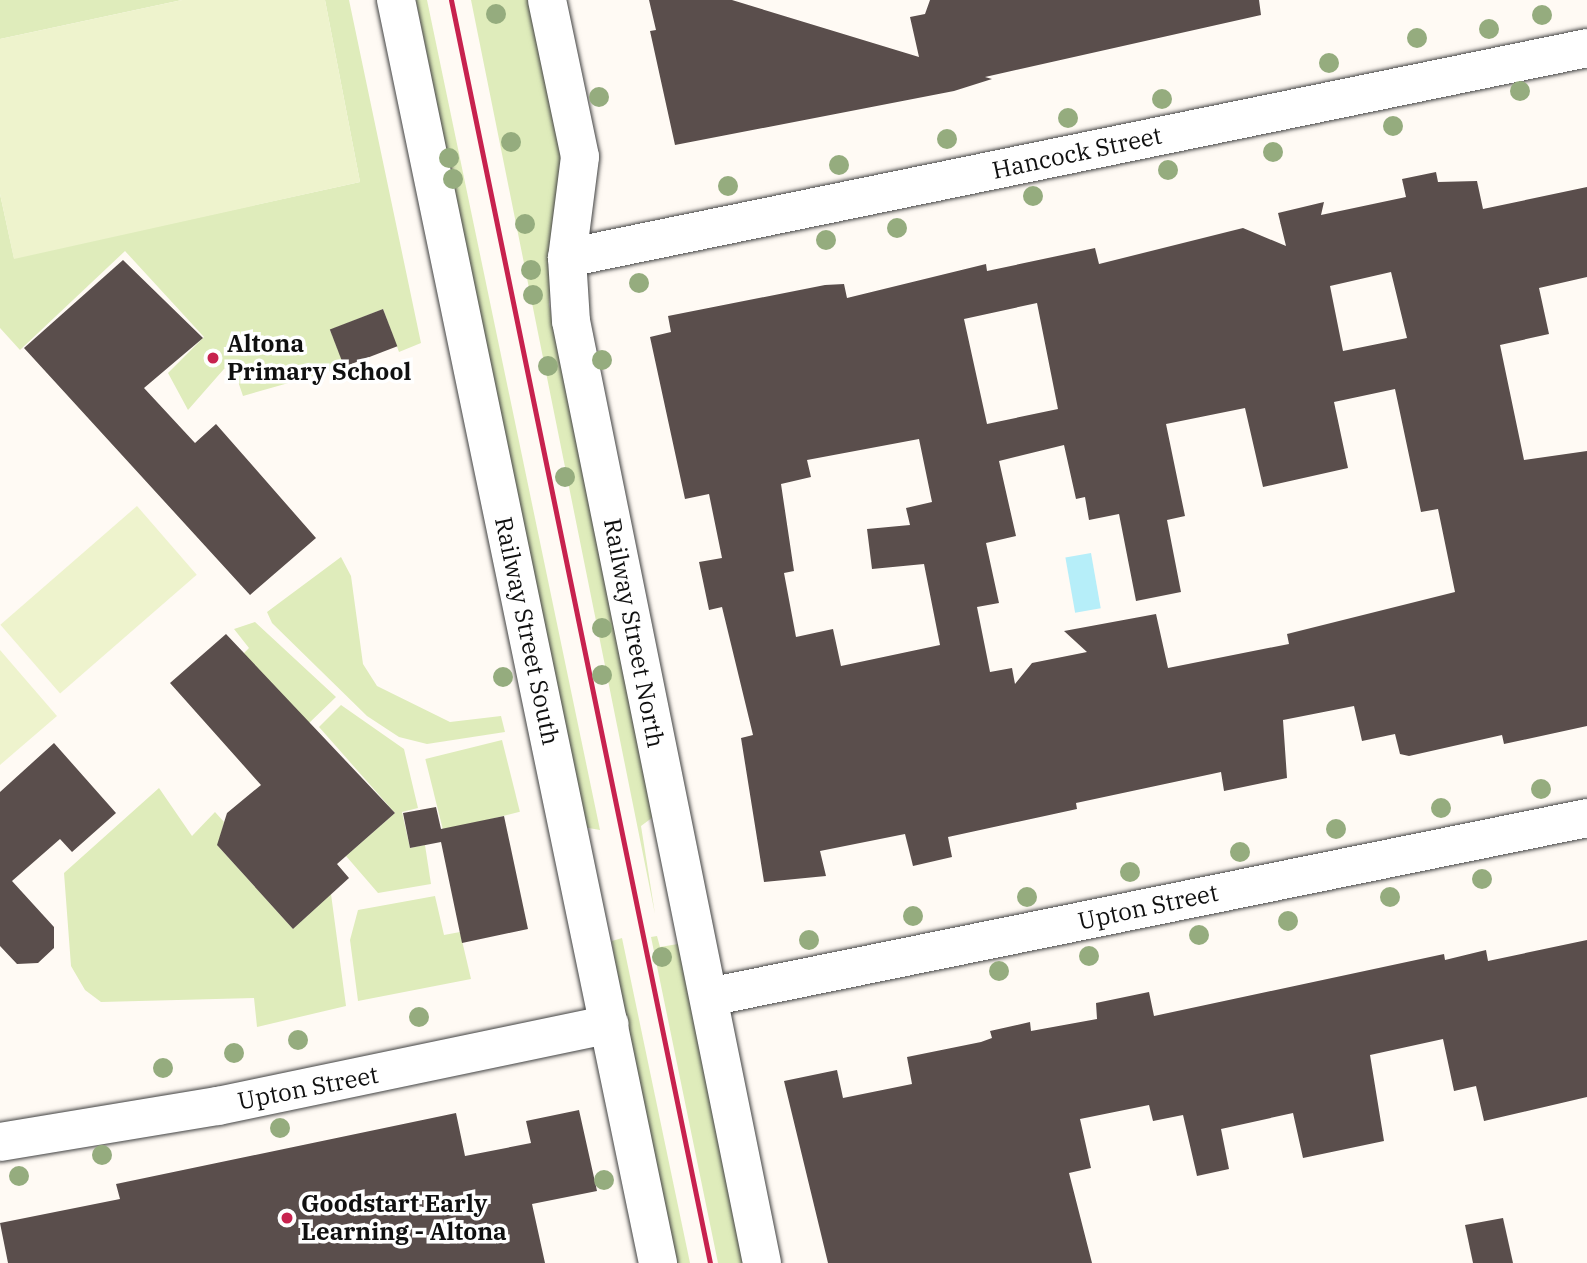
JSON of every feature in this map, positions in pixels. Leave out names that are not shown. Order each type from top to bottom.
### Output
[{"type":"street","name":"Railway Street South","points":[[397,0],[658,1263]]},
{"type":"street","name":"Railway Street North","points":[[547,0],[579,157],[568,258],[571,321],[762,1263]]},
{"type":"street","name":"Hancock Street","points":[[568,258],[1587,48]]},
{"type":"street","name":"Upton Street","points":[[709,997],[1587,818]]},
{"type":"street","name":"Upton Street","points":[[2,1143],[181,1107],[218,1106],[609,1024]]},
{"type":"green space","points":[[0,0],[182,0],[0,39]]},
{"type":"green space","points":[[182,0],[325,0],[360,182],[14,259],[0,194],[0,39]]},
{"type":"green space","points":[[325,0],[349,0],[421,343],[399,352],[383,309],[330,330],[345,367],[243,396],[231,361],[188,410],[168,373],[204,337],[125,251],[20,350],[0,328],[0,194],[14,258],[360,182]]},
{"type":"green space","points":[[416,0],[427,0],[600,830],[583,827]]},
{"type":"green space","points":[[471,0],[530,0],[561,155],[549,304],[653,817],[641,826],[655,914]]},
{"type":"green space","points":[[137,506],[197,575],[60,693],[0,625]]},
{"type":"green space","points":[[341,557],[351,576],[363,664],[377,686],[450,722],[501,716],[505,732],[427,744],[399,737],[367,716],[272,623],[267,612]]},
{"type":"green space","points":[[255,622],[336,697],[279,752],[243,654],[249,648],[234,629]]},
{"type":"green space","points":[[0,650],[57,716],[0,765]]},
{"type":"green space","points":[[341,705],[404,749],[418,808],[402,812],[410,848],[425,845],[431,884],[378,893],[346,856],[395,813],[319,727]]},
{"type":"green space","points":[[502,740],[520,812],[443,831],[425,759]]},
{"type":"green space","points":[[159,788],[192,836],[215,812],[224,822],[218,846],[293,929],[331,894],[346,1006],[257,1027],[254,998],[101,1002],[85,990],[71,966],[64,873]]},
{"type":"green space","points":[[435,896],[444,935],[460,932],[471,979],[358,1001],[350,940],[358,910]]},
{"type":"green space","points":[[657,936],[660,947],[678,944],[748,1263],[718,1263],[651,937]]},
{"type":"green space","points":[[622,938],[690,1263],[677,1263],[614,957],[612,941]]},
{"type":"water","points":[[1091,553],[1101,608],[1075,613],[1065,558]]},
{"type":"building","points":[[649,0],[732,0],[919,57],[910,17],[925,14],[930,0],[1259,0],[1261,15],[985,77],[992,79],[954,91],[675,145],[650,31],[656,30]]},
{"type":"building","points":[[1436,172],[1438,182],[1477,181],[1483,209],[1587,187],[1587,277],[1539,288],[1549,334],[1500,345],[1524,460],[1587,451],[1587,726],[1504,744],[1502,735],[1409,756],[1400,754],[1395,734],[1362,741],[1354,706],[1283,720],[1287,778],[1224,791],[1221,772],[1076,803],[1077,809],[948,837],[952,857],[913,866],[905,834],[820,851],[826,876],[764,882],[741,738],[753,735],[722,607],[709,610],[699,562],[722,558],[709,494],[685,499],[650,337],[671,332],[668,316],[825,285],[844,284],[847,298],[986,264],[987,271],[1095,248],[1099,264],[1243,228],[1286,246],[1278,213],[1324,202],[1321,215],[1406,197],[1402,179]],"holes":[[[1391,272],[1407,338],[1343,351],[1330,286]],[[1037,303],[1058,409],[987,424],[964,319]],[[1395,389],[1421,512],[1438,509],[1455,592],[1287,634],[1289,644],[1168,668],[1156,614],[1064,631],[1087,652],[1032,663],[1015,684],[1012,668],[990,672],[977,607],[999,603],[986,543],[1016,536],[999,461],[1064,445],[1076,499],[1085,497],[1089,520],[1119,514],[1136,601],[1181,592],[1167,520],[1185,516],[1166,424],[1245,408],[1263,487],[1348,468],[1334,402]],[[919,439],[932,502],[906,508],[910,525],[867,529],[872,569],[924,564],[940,645],[841,666],[833,629],[796,637],[784,573],[794,571],[781,484],[811,477],[807,460]]]},
{"type":"building","points":[[123,260],[203,338],[144,388],[195,443],[216,424],[316,538],[250,595],[24,348]]},
{"type":"building","points":[[383,309],[397,346],[344,367],[330,329]]},
{"type":"building","points":[[226,634],[395,813],[337,864],[349,878],[293,929],[217,845],[227,813],[261,785],[170,683]]},
{"type":"building","points":[[54,743],[116,813],[72,852],[60,839],[12,881],[54,927],[54,948],[38,963],[17,964],[0,946],[0,792]]},
{"type":"building","points":[[436,807],[441,829],[504,816],[528,929],[462,943],[441,842],[410,848],[403,813]]},
{"type":"building","points":[[1587,940],[1587,1097],[1484,1121],[1476,1086],[1454,1091],[1443,1039],[1370,1055],[1384,1141],[1303,1158],[1293,1113],[1221,1129],[1229,1169],[1197,1176],[1183,1115],[1153,1121],[1149,1105],[1080,1119],[1091,1168],[1069,1173],[1092,1263],[828,1263],[784,1081],[837,1070],[843,1098],[912,1084],[907,1057],[981,1042],[992,1038],[990,1031],[1030,1022],[1031,1031],[1097,1019],[1096,1003],[1149,992],[1154,1016],[1444,954],[1445,960],[1486,950],[1488,961]]},
{"type":"building","points":[[579,1110],[597,1191],[532,1204],[545,1263],[8,1263],[0,1223],[120,1199],[116,1184],[456,1113],[465,1156],[531,1143],[526,1121]]},
{"type":"building","points":[[1503,1218],[1513,1263],[1473,1263],[1465,1225]]},
{"type":"railway","points":[[451,0],[710,1263]]},
{"type":"place","name":"Altona Primary School","points":[[213,358]]},
{"type":"place","name":"Goodstart Early Learning - Altona","points":[[287,1218]]}]
